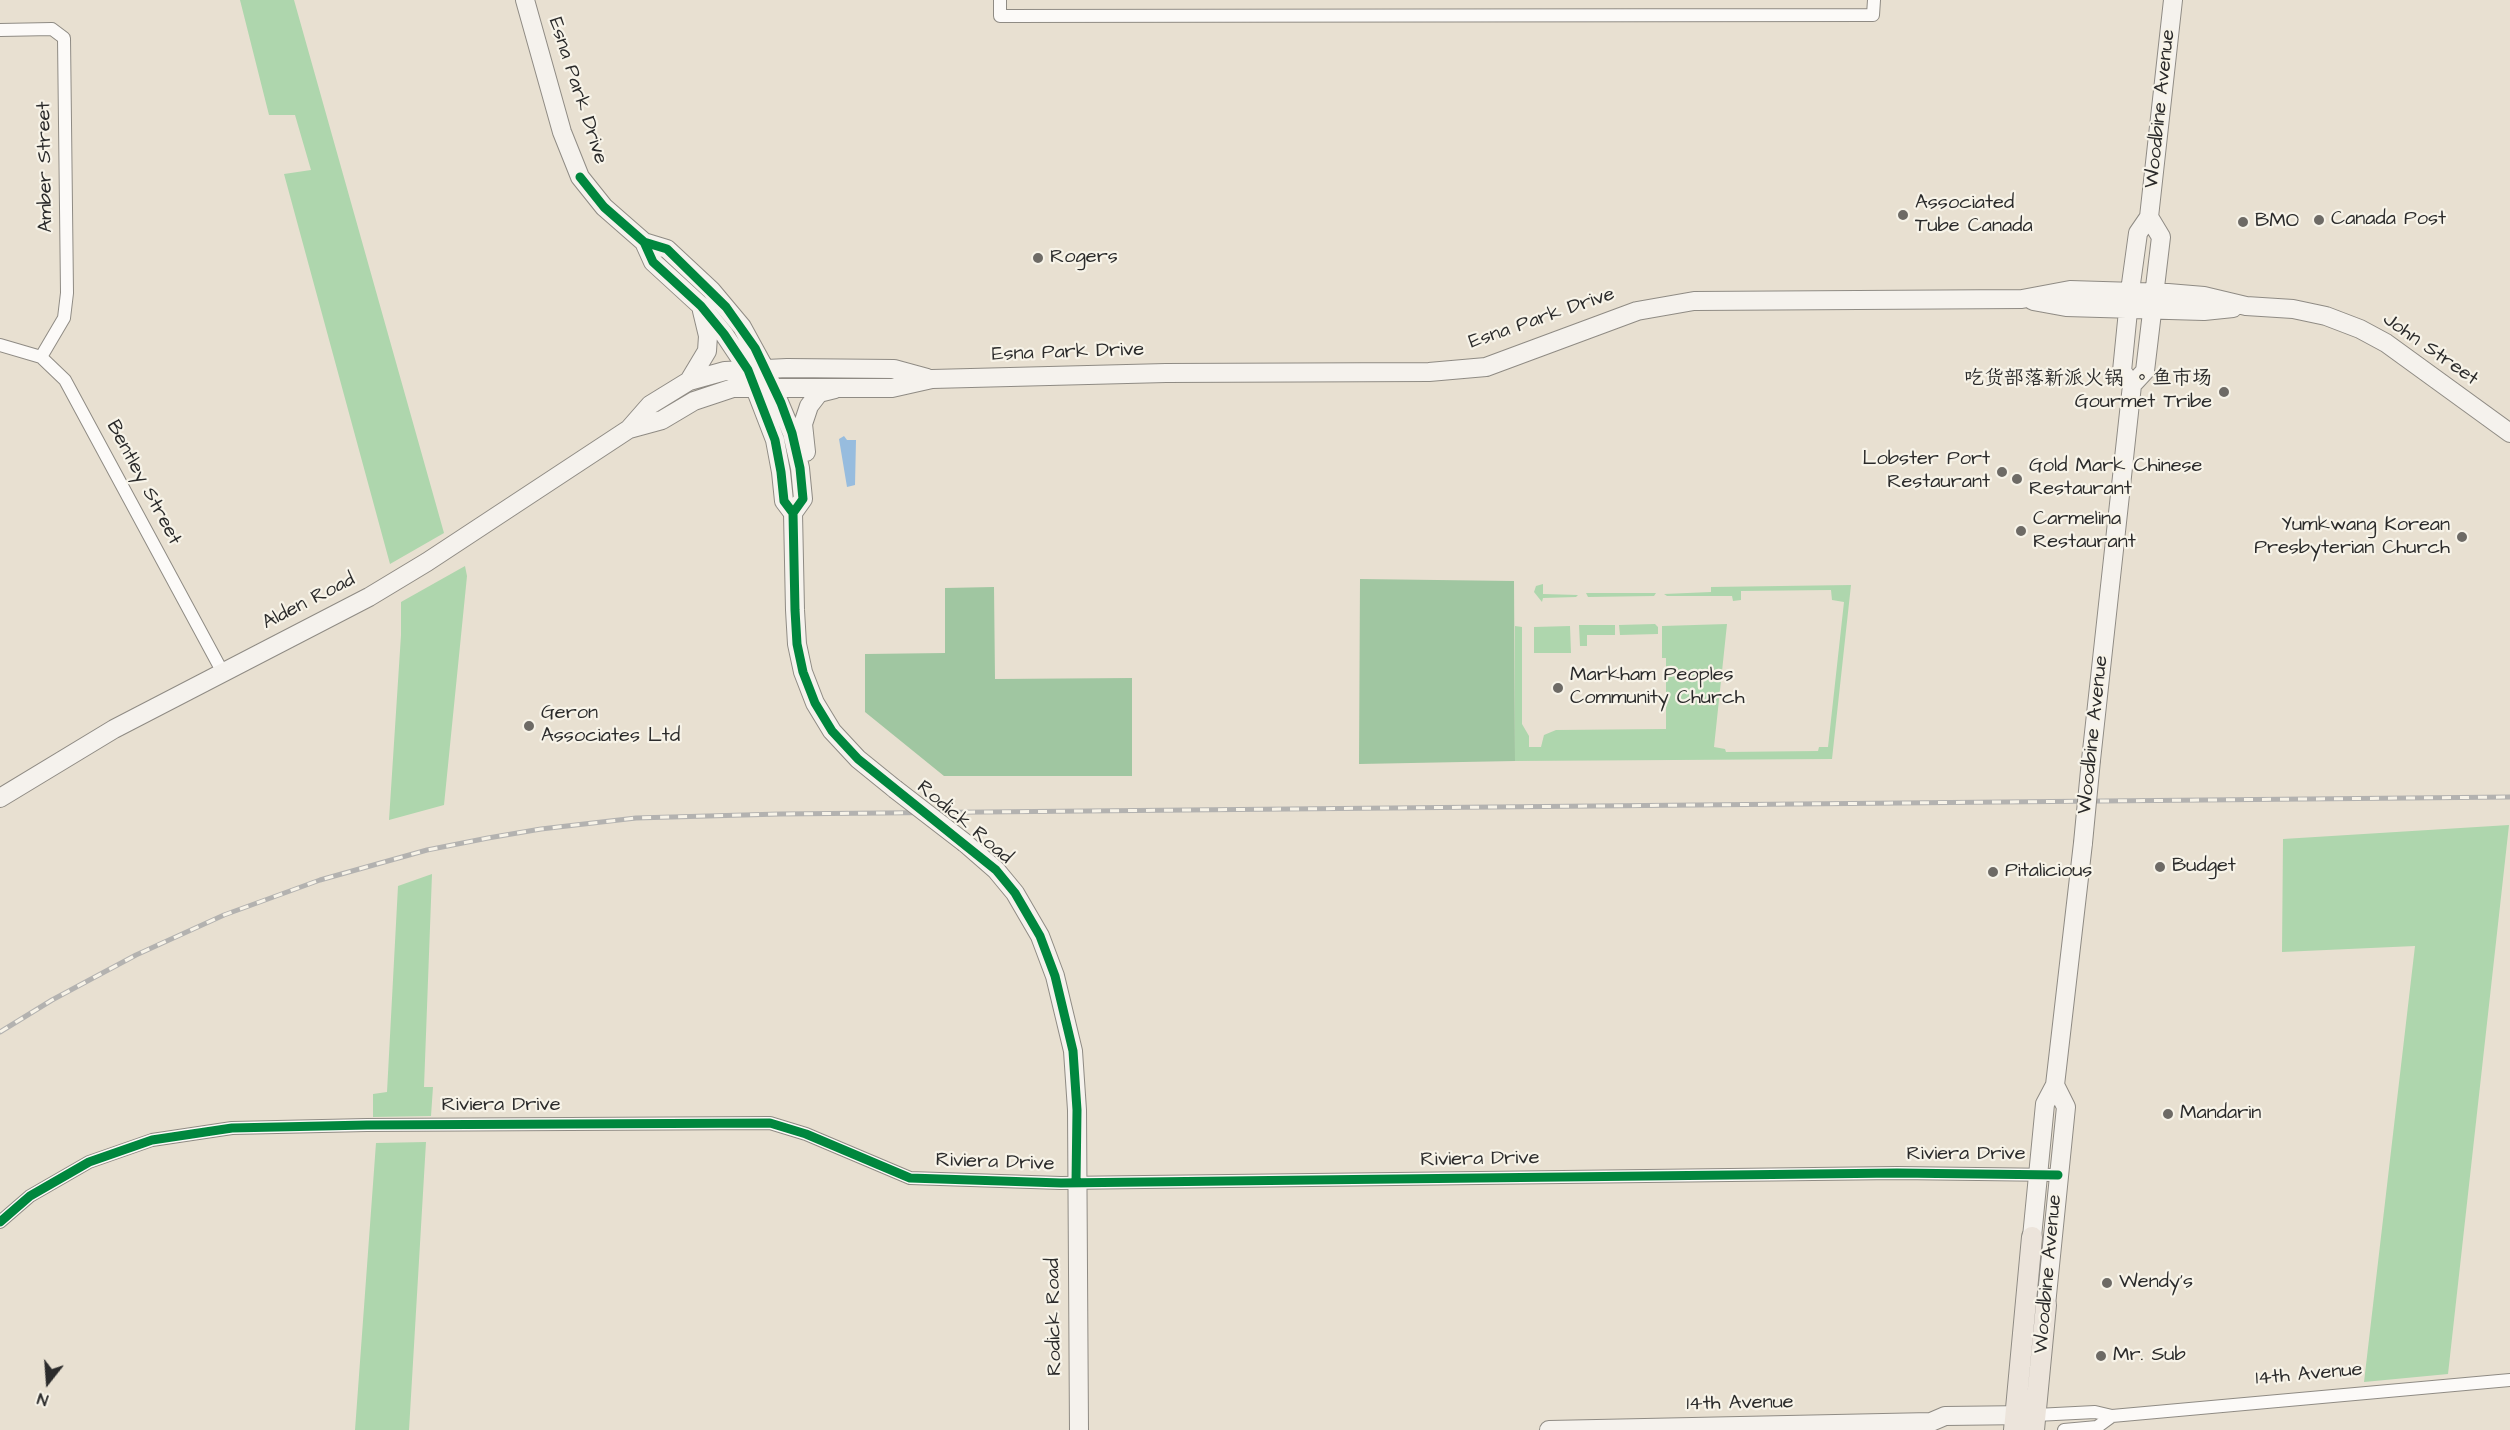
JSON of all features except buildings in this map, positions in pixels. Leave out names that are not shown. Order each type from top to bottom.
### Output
[{"type":"main road","name":"Esna Park Drive","points":[[525,0],[573,163],[590,193],[644,242],[653,262],[701,306],[757,369],[894,369],[932,379]]},
{"type":"main road","name":"Woodbine Avenue","points":[[2132,385],[2122,371],[2138,233],[2149,217],[2173,0]]},
{"type":"main road","name":"Woodbine Avenue","points":[[2014,1423],[2037,1174],[2045,1104],[2055,1086],[2132,385],[2145,371],[2161,237],[2149,217]]},
{"type":"main road","name":"Esna Park Drive","points":[[644,242],[667,249],[711,290],[742,327],[765,387],[892,388],[932,379],[1166,373],[1429,372],[1485,367],[1637,311],[1694,301],[2022,299],[2066,307],[2130,300]]},
{"type":"main road","name":"John Street","points":[[2130,300],[2205,296],[2246,306],[2293,309],[2326,316],[2360,329],[2386,343],[2510,433]]},
{"type":"main road","points":[[689,381],[707,351],[708,336],[701,306]]},
{"type":"main road","name":"Alden Road","points":[[0,798],[114,729],[222,671],[369,597],[427,562],[628,429],[650,405],[689,381],[725,371],[757,369]]},
{"type":"main road","name":"Alden Road","points":[[628,429],[662,420],[694,401],[733,388],[765,387]]},
{"type":"main road","name":"Rodick Road","points":[[765,387],[784,501],[798,506],[797,644],[803,672],[814,703],[846,748],[996,870],[1015,893],[1040,936],[1055,976],[1073,1051],[1077,1110],[1079,1430]]},
{"type":"main road","points":[[798,506],[806,463],[803,424],[809,406],[819,393],[840,387]]},
{"type":"main road","name":"Woodbine Avenue","points":[[2035,1423],[2066,1107],[2055,1086]]},
{"type":"main road","points":[[2022,1344],[2042,1348]]},
{"type":"main road","name":"14th Avenue","points":[[1549,1430],[1936,1426],[1945,1416],[2035,1423]]},
{"type":"street","points":[[1000,0],[1000,16],[1873,15],[1874,0]]},
{"type":"street","name":"Amber Street","points":[[0,30],[52,29],[64,38],[67,293],[64,318],[42,357]]},
{"type":"street","name":"Bentley Street","points":[[0,345],[42,357],[65,380],[222,671]]},
{"type":"street","name":"Riviera Drive","points":[[0,1222],[30,1196],[94,1160],[152,1140],[232,1128],[770,1123],[806,1134],[910,1178],[1076,1183],[1897,1173],[2058,1175]]},
{"type":"street","name":"14th Avenue","points":[[2035,1423],[2095,1412],[2112,1416],[2510,1380]]},
{"type":"street","name":"14th Avenue","points":[[2064,1430],[2097,1428],[2112,1416]]},
{"type":"green space","points":[[240,0],[294,0],[444,533],[390,564],[284,174],[311,170],[295,115],[269,115]]},
{"type":"green space","points":[[465,566],[467,576],[444,805],[389,820],[401,635],[401,602]]},
{"type":"green space","points":[[1360,579],[1514,581],[1515,761],[1359,764]]},
{"type":"green space","points":[[1543,584],[1543,594],[1578,595],[1576,597],[1543,598],[1542,602],[1534,592],[1536,586]]},
{"type":"green space","points":[[1851,585],[1832,759],[1515,761],[1515,626],[1522,627],[1522,724],[1529,736],[1529,747],[1541,747],[1544,735],[1556,730],[1666,729],[1666,658],[1662,658],[1662,626],[1727,624],[1714,747],[1725,749],[1726,752],[1818,751],[1819,747],[1828,747],[1844,602],[1832,600],[1831,590],[1741,591],[1741,600],[1733,601],[1732,596],[1667,596],[1664,594],[1711,592],[1711,587]]},
{"type":"green space","points":[[994,587],[995,679],[1132,678],[1132,776],[944,776],[865,712],[865,654],[945,653],[945,588]]},
{"type":"green space","points":[[1586,593],[1656,593],[1654,596],[1588,597]]},
{"type":"green space","points":[[1655,624],[1658,627],[1658,634],[1620,635],[1619,625]]},
{"type":"green space","points":[[1579,625],[1615,625],[1615,635],[1587,635],[1587,646],[1580,646]]},
{"type":"green space","points":[[1570,626],[1571,653],[1534,653],[1534,627]]},
{"type":"green space","points":[[2509,825],[2448,1374],[2364,1382],[2415,946],[2282,952],[2283,839]]},
{"type":"green space","points":[[432,874],[424,1087],[433,1087],[431,1116],[373,1117],[373,1094],[387,1092],[398,886]]},
{"type":"green space","points":[[426,1142],[409,1430],[355,1430],[376,1143]]},
{"type":"water","points":[[844,436],[847,440],[856,440],[855,485],[847,487],[839,439]]},
{"type":"railway","points":[[0,1032],[52,1000],[136,955],[224,915],[320,880],[427,850],[488,838],[541,829],[636,818],[780,814],[2510,797]]},
{"type":"cycle path","points":[[580,177],[604,207],[644,242],[653,262],[701,306],[724,334],[748,370],[775,440],[784,501],[793,513]]},
{"type":"cycle path","points":[[644,242],[667,249],[726,307],[755,348],[781,403],[792,433],[800,468],[803,499],[793,513],[797,644],[803,672],[815,703],[832,731],[858,759],[996,870],[1015,893],[1040,936],[1055,976],[1073,1051],[1077,1110],[1076,1183]]},
{"type":"cycle path","points":[[0,1222],[30,1196],[89,1162],[152,1140],[232,1128],[770,1123],[806,1134],[910,1178],[1061,1183],[1897,1173],[2058,1175]]},
{"type":"place","name":"Associated Tube Canada","points":[[1903,215]]},
{"type":"place","name":"Canada Post","points":[[2319,220]]},
{"type":"place","name":"BMO","points":[[2243,222]]},
{"type":"place","name":"Rogers","points":[[1038,258]]},
{"type":"place","name":"吃货部落新派火锅 。鱼市场 Gourmet Tribe","points":[[2224,392]]},
{"type":"place","name":"Lobster Port Restaurant","points":[[2002,472]]},
{"type":"place","name":"Gold Mark Chinese Restaurant","points":[[2017,479]]},
{"type":"place","name":"Carmelina Restaurant","points":[[2021,531]]},
{"type":"place","name":"Yumkwang Korean Presbyterian Church","points":[[2462,537]]},
{"type":"place","name":"Markham Peoples Community Church","points":[[1558,688]]},
{"type":"place","name":"Geron Associates Ltd","points":[[529,726]]},
{"type":"place","name":"Budget","points":[[2160,867]]},
{"type":"place","name":"Pitalicious","points":[[1993,872]]},
{"type":"place","name":"Mandarin","points":[[2168,1114]]},
{"type":"place","name":"Wendy's","points":[[2107,1283]]},
{"type":"place","name":"Mr. Sub","points":[[2101,1356]]}]
